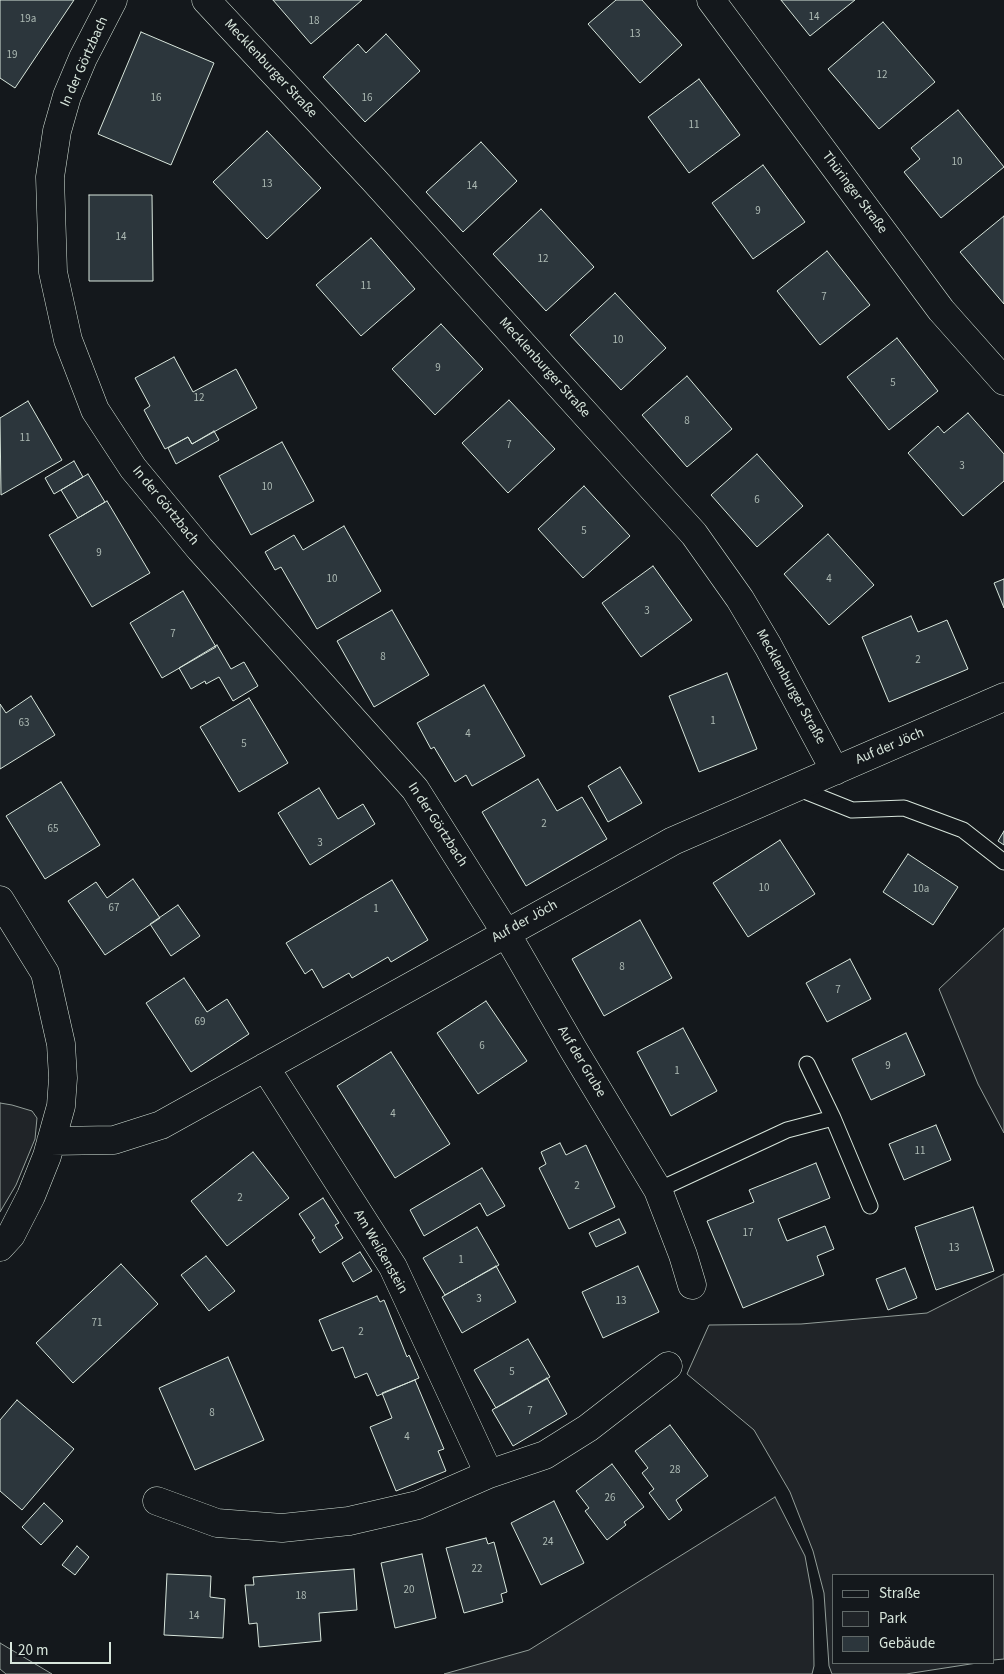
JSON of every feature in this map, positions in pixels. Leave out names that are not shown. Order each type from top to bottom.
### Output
[{"type":"street","name":"In der Görtzbach","points":[[113,0],[83,58],[67,96],[57,131],[50,176],[53,272],[68,340],[95,410],[134,468],[200,549],[415,789],[506,933]]},
{"type":"street","name":"Mecklenburger Straße","points":[[206,0],[374,180],[694,534],[754,622],[835,771]]},
{"type":"street","name":"Thüringer Straße","points":[[711,0],[941,310],[1004,381]]},
{"type":"street","name":"Auf der Jöch","points":[[51,1142],[114,1140],[161,1125],[674,841],[1004,697]]},
{"type":"street","points":[[0,900],[45,973],[61,1044],[63,1078],[61,1106],[47,1156],[31,1196],[10,1235],[0,1247]]},
{"type":"street","name":"Auf der Grube","points":[[506,933],[658,1190],[683,1255],[692,1285]]},
{"type":"street","name":"Am Weißenstein","points":[[265,1067],[393,1267],[489,1474]]},
{"type":"street","points":[[157,1501],[218,1523],[282,1528],[349,1520],[418,1506],[489,1474],[545,1455],[588,1428],[668,1366]]},
{"type":"lane","points":[[797,788],[852,810],[904,808],[963,830],[1004,862]]},
{"type":"lane","points":[[807,1064],[870,1206]]},
{"type":"lane","points":[[658,1190],[786,1130],[832,1118]]},
{"type":"green space","points":[[1004,928],[1004,1133],[978,1084],[939,989]]},
{"type":"green space","points":[[0,1103],[32,1111],[37,1118],[35,1139],[16,1185],[0,1212]]},
{"type":"green space","points":[[1004,1274],[1004,1659],[994,1660],[994,1574],[832,1574],[832,1664],[971,1664],[906,1674],[832,1674],[829,1666],[824,1593],[813,1551],[790,1492],[754,1430],[687,1374],[709,1325],[801,1324],[927,1313]]},
{"type":"green space","points":[[775,1497],[805,1556],[813,1600],[814,1666],[812,1674],[444,1674],[529,1650]]},
{"type":"green space","points":[[0,1643],[52,1674],[6,1674],[0,1669]]},
{"type":"building","points":[[0,0],[74,0],[15,88],[0,78]]},
{"type":"building","points":[[273,0],[362,0],[311,44]]},
{"type":"building","points":[[616,0],[642,0],[682,45],[640,83],[588,24]]},
{"type":"building","points":[[781,0],[855,0],[810,36]]},
{"type":"building","points":[[883,22],[935,82],[879,129],[828,69]]},
{"type":"building","points":[[141,32],[214,63],[171,165],[98,134]]},
{"type":"building","points":[[386,34],[420,71],[365,122],[323,77],[358,44],[366,53]]},
{"type":"building","points":[[699,79],[740,135],[689,173],[648,117]]},
{"type":"building","points":[[958,110],[1004,167],[941,218],[904,172],[920,159],[911,148]]},
{"type":"building","points":[[267,131],[321,188],[267,239],[213,182]]},
{"type":"building","points":[[481,142],[517,181],[463,232],[426,192]]},
{"type":"building","points":[[763,165],[805,222],[753,259],[712,203]]},
{"type":"building","points":[[89,195],[152,195],[153,281],[89,281]]},
{"type":"building","points":[[541,209],[594,267],[546,311],[493,254]]},
{"type":"building","points":[[1004,216],[1004,304],[960,252]]},
{"type":"building","points":[[371,238],[415,289],[361,336],[316,285]]},
{"type":"building","points":[[827,251],[870,305],[820,345],[777,291]]},
{"type":"building","points":[[615,293],[666,348],[621,390],[570,335]]},
{"type":"building","points":[[441,324],[483,369],[435,415],[392,369]]},
{"type":"building","points":[[897,338],[938,391],[889,430],[847,377]]},
{"type":"building","points":[[174,357],[193,392],[236,369],[257,408],[192,444],[188,437],[165,449],[144,410],[150,406],[135,378]]},
{"type":"building","points":[[687,376],[732,429],[687,467],[642,415]]},
{"type":"building","points":[[509,400],[555,449],[508,493],[462,443]]},
{"type":"building","points":[[28,401],[62,460],[1,495],[0,418]]},
{"type":"building","points":[[968,413],[1004,454],[1004,481],[963,516],[908,453],[938,426],[944,433]]},
{"type":"building","points":[[214,431],[219,440],[176,464],[168,448],[188,437],[192,444]]},
{"type":"building","points":[[282,442],[314,501],[251,535],[219,476]]},
{"type":"building","points":[[757,454],[803,506],[757,547],[711,495]]},
{"type":"building","points":[[74,461],[83,477],[54,494],[45,478]]},
{"type":"building","points":[[88,474],[105,502],[78,518],[61,490]]},
{"type":"building","points":[[584,486],[630,536],[583,578],[538,529]]},
{"type":"building","points":[[107,501],[150,573],[92,607],[49,535]]},
{"type":"building","points":[[344,526],[381,591],[317,629],[281,567],[275,570],[265,552],[294,535],[303,550]]},
{"type":"building","points":[[828,534],[874,585],[829,625],[784,574]]},
{"type":"building","points":[[653,566],[692,620],[641,657],[602,603]]},
{"type":"building","points":[[1004,579],[1004,608],[994,583]]},
{"type":"building","points":[[183,591],[216,647],[162,678],[130,623]]},
{"type":"building","points":[[392,610],[429,675],[374,707],[337,641]]},
{"type":"building","points":[[911,616],[918,632],[947,620],[968,669],[889,702],[862,637]]},
{"type":"building","points":[[217,645],[231,669],[244,662],[258,686],[233,701],[219,677],[206,684],[205,681],[191,689],[179,668]]},
{"type":"building","points":[[727,673],[757,749],[699,772],[669,696]]},
{"type":"building","points":[[484,685],[525,756],[472,786],[466,775],[455,782],[434,747],[431,749],[417,723]]},
{"type":"building","points":[[31,696],[55,735],[0,769],[0,704],[6,713]]},
{"type":"building","points":[[249,698],[288,763],[239,792],[200,727]]},
{"type":"building","points":[[620,767],[642,803],[608,822],[588,786]]},
{"type":"building","points":[[538,779],[557,811],[582,797],[607,839],[526,886],[482,812]]},
{"type":"building","points":[[61,782],[100,845],[45,879],[6,816]]},
{"type":"building","points":[[319,788],[338,819],[363,804],[375,824],[310,865],[278,813]]},
{"type":"building","points":[[1004,831],[1004,845],[998,841]]},
{"type":"building","points":[[780,840],[815,894],[748,937],[713,883]]},
{"type":"building","points":[[908,854],[958,887],[933,925],[883,892]]},
{"type":"building","points":[[133,879],[160,918],[105,955],[68,901],[96,882],[107,898]]},
{"type":"building","points":[[392,880],[428,940],[391,962],[388,957],[352,978],[349,973],[323,988],[312,969],[305,974],[286,943]]},
{"type":"building","points":[[178,905],[200,936],[171,956],[150,924]]},
{"type":"building","points":[[640,920],[672,978],[604,1016],[572,959]]},
{"type":"building","points":[[850,959],[871,999],[827,1022],[806,983]]},
{"type":"building","points":[[184,978],[207,1012],[227,999],[249,1034],[191,1072],[146,1003]]},
{"type":"building","points":[[486,1001],[527,1061],[478,1094],[437,1033]]},
{"type":"building","points":[[683,1028],[717,1091],[671,1116],[637,1052]]},
{"type":"building","points":[[906,1033],[925,1075],[871,1100],[852,1059]]},
{"type":"building","points":[[391,1052],[450,1144],[395,1178],[337,1086]]},
{"type":"building","points":[[936,1125],[951,1160],[904,1180],[889,1144]]},
{"type":"building","points":[[560,1143],[566,1155],[586,1145],[615,1207],[569,1229],[539,1168],[546,1164],[541,1152]]},
{"type":"building","points":[[253,1152],[289,1198],[227,1246],[191,1201]]},
{"type":"building","points":[[816,1163],[830,1198],[778,1219],[787,1241],[825,1226],[834,1249],[817,1256],[824,1275],[743,1308],[707,1221],[754,1202],[749,1190]]},
{"type":"building","points":[[482,1168],[505,1206],[487,1216],[480,1203],[424,1236],[410,1210]]},
{"type":"building","points":[[323,1198],[339,1223],[335,1225],[343,1238],[320,1253],[312,1240],[315,1238],[299,1214]]},
{"type":"building","points":[[973,1207],[994,1271],[936,1290],[915,1227]]},
{"type":"building","points":[[619,1219],[626,1233],[596,1247],[589,1233]]},
{"type":"building","points":[[477,1227],[499,1265],[445,1295],[423,1258]]},
{"type":"building","points":[[360,1252],[372,1271],[353,1282],[342,1263]]},
{"type":"building","points":[[206,1256],[235,1291],[209,1311],[181,1275]]},
{"type":"building","points":[[121,1264],[158,1304],[73,1383],[36,1343]]},
{"type":"building","points":[[496,1266],[516,1302],[462,1333],[442,1297]]},
{"type":"building","points":[[638,1266],[659,1312],[603,1338],[582,1292]]},
{"type":"building","points":[[905,1268],[917,1298],[888,1310],[876,1279]]},
{"type":"building","points":[[377,1296],[380,1302],[384,1300],[407,1357],[409,1355],[419,1378],[377,1396],[367,1373],[355,1378],[343,1347],[332,1351],[319,1320]]},
{"type":"building","points":[[528,1339],[550,1377],[496,1408],[474,1370]]},
{"type":"building","points":[[228,1357],[264,1440],[195,1470],[159,1388]]},
{"type":"building","points":[[547,1378],[567,1414],[513,1446],[492,1410]]},
{"type":"building","points":[[415,1380],[444,1449],[438,1451],[446,1471],[396,1491],[370,1427],[392,1418],[382,1393]]},
{"type":"building","points":[[17,1400],[74,1449],[22,1510],[0,1491],[0,1420]]},
{"type":"building","points":[[670,1425],[708,1476],[676,1500],[682,1510],[669,1520],[649,1493],[654,1489],[642,1473],[648,1468],[635,1451]]},
{"type":"building","points":[[612,1464],[644,1507],[624,1522],[626,1525],[607,1540],[585,1511],[589,1508],[576,1491]]},
{"type":"building","points":[[554,1501],[584,1563],[541,1585],[511,1523]]},
{"type":"building","points":[[44,1503],[63,1521],[41,1545],[22,1527]]},
{"type":"building","points":[[486,1538],[488,1544],[494,1542],[507,1592],[501,1594],[503,1602],[464,1613],[446,1548]]},
{"type":"building","points":[[77,1546],[89,1557],[75,1575],[62,1565]]},
{"type":"building","points":[[422,1554],[436,1618],[395,1628],[381,1563]]},
{"type":"building","points":[[354,1569],[357,1610],[319,1613],[321,1641],[259,1647],[257,1623],[249,1624],[245,1585],[254,1585],[253,1577]]},
{"type":"building","points":[[167,1574],[211,1576],[210,1597],[225,1599],[223,1638],[164,1635]]}]
